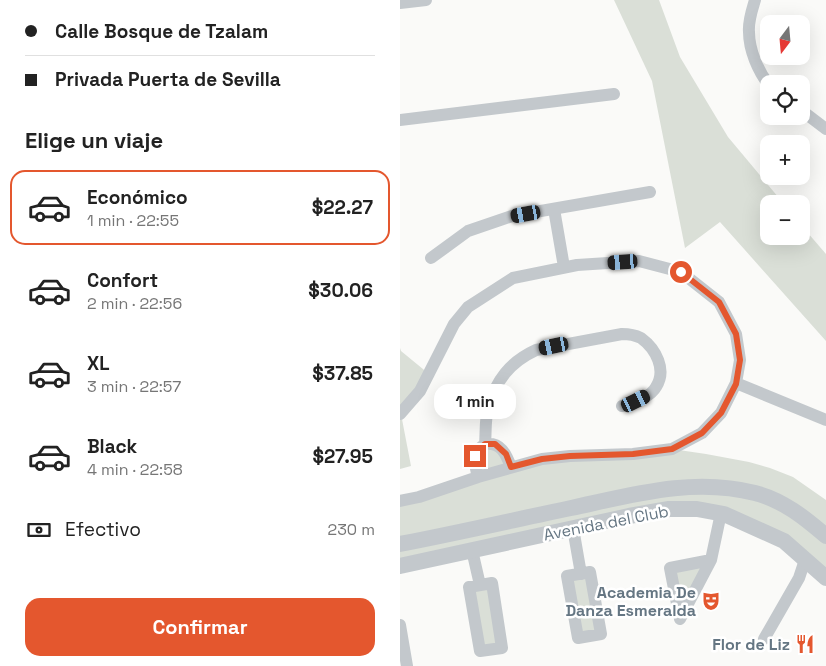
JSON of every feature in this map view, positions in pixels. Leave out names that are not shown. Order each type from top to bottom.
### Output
[{"type":"street","points":[[400,4],[426,0]]},
{"type":"street","points":[[754,0],[748,30],[763,75]]},
{"type":"street","points":[[400,120],[614,94]]},
{"type":"street","points":[[810,117],[826,130]]},
{"type":"street","points":[[431,258],[468,232],[512,216],[650,192]]},
{"type":"street","points":[[554,209],[564,267]]},
{"type":"street","points":[[400,414],[420,391],[454,324],[468,307],[513,278],[564,267],[639,261],[681,272],[719,302],[736,334],[740,360],[736,384],[721,413],[702,433],[672,449],[633,454],[542,459],[478,477],[419,497],[400,501]]},
{"type":"street","points":[[485,444],[488,409],[501,376],[508,368],[536,350],[622,334],[632,334],[640,338],[654,351],[661,371],[660,379],[650,394],[622,406]]},
{"type":"street","points":[[736,384],[826,420]]},
{"type":"street","points":[[478,477],[474,462],[478,450],[485,444],[499,446],[506,454],[511,467]]},
{"type":"street","name":"Avenida del Club","points":[[400,544],[664,489],[717,486],[757,493],[796,511],[826,536]]},
{"type":"street","points":[[664,489],[669,509]]},
{"type":"street","name":"Avenida del Club","points":[[400,566],[669,509],[721,513],[784,541],[826,578]]},
{"type":"street","points":[[711,560],[670,568],[680,619],[711,560],[721,513]]},
{"type":"street","points":[[573,528],[581,574]]},
{"type":"street","points":[[427,538],[433,559]]},
{"type":"street","points":[[472,550],[480,585]]},
{"type":"street","points":[[764,639],[799,578],[805,560]]},
{"type":"street","points":[[590,572],[601,634],[578,638],[567,576],[581,574],[590,572]]},
{"type":"street","points":[[492,583],[502,648],[480,651],[469,587],[480,585],[492,583]]},
{"type":"street","points":[[400,625],[407,666]]},
{"type":"shaded area","points":[[614,0],[659,0],[680,57],[728,137],[760,175],[760,185],[768,185],[776,195],[760,195],[760,245],[810,245],[810,235],[826,254],[826,341],[720,222],[685,248],[652,81]]},
{"type":"shaded area","points":[[400,348],[401,351],[429,374],[401,414],[411,466],[400,469]]},
{"type":"shaded area","points":[[490,443],[511,467],[672,449],[749,462],[793,477],[826,500],[826,578],[784,541],[697,509],[400,566],[400,501],[478,477],[474,461]]},
{"type":"shaded area","points":[[711,560],[680,619],[670,568]]},
{"type":"shaded area","points":[[590,572],[601,634],[578,638],[567,576]]},
{"type":"shaded area","points":[[492,583],[502,648],[480,651],[469,587]]},
{"type":"place","name":"Academia De Danza Esmeralda","points":[[711,601]]},
{"type":"place","name":"Flor de Liz","points":[[805,644]]},
{"type":"route","points":[[475,456],[481,446],[490,443],[495,444],[506,454],[511,467],[542,459],[633,454],[672,449],[702,433],[721,413],[736,384],[740,360],[736,334],[719,302],[681,272]]}]
